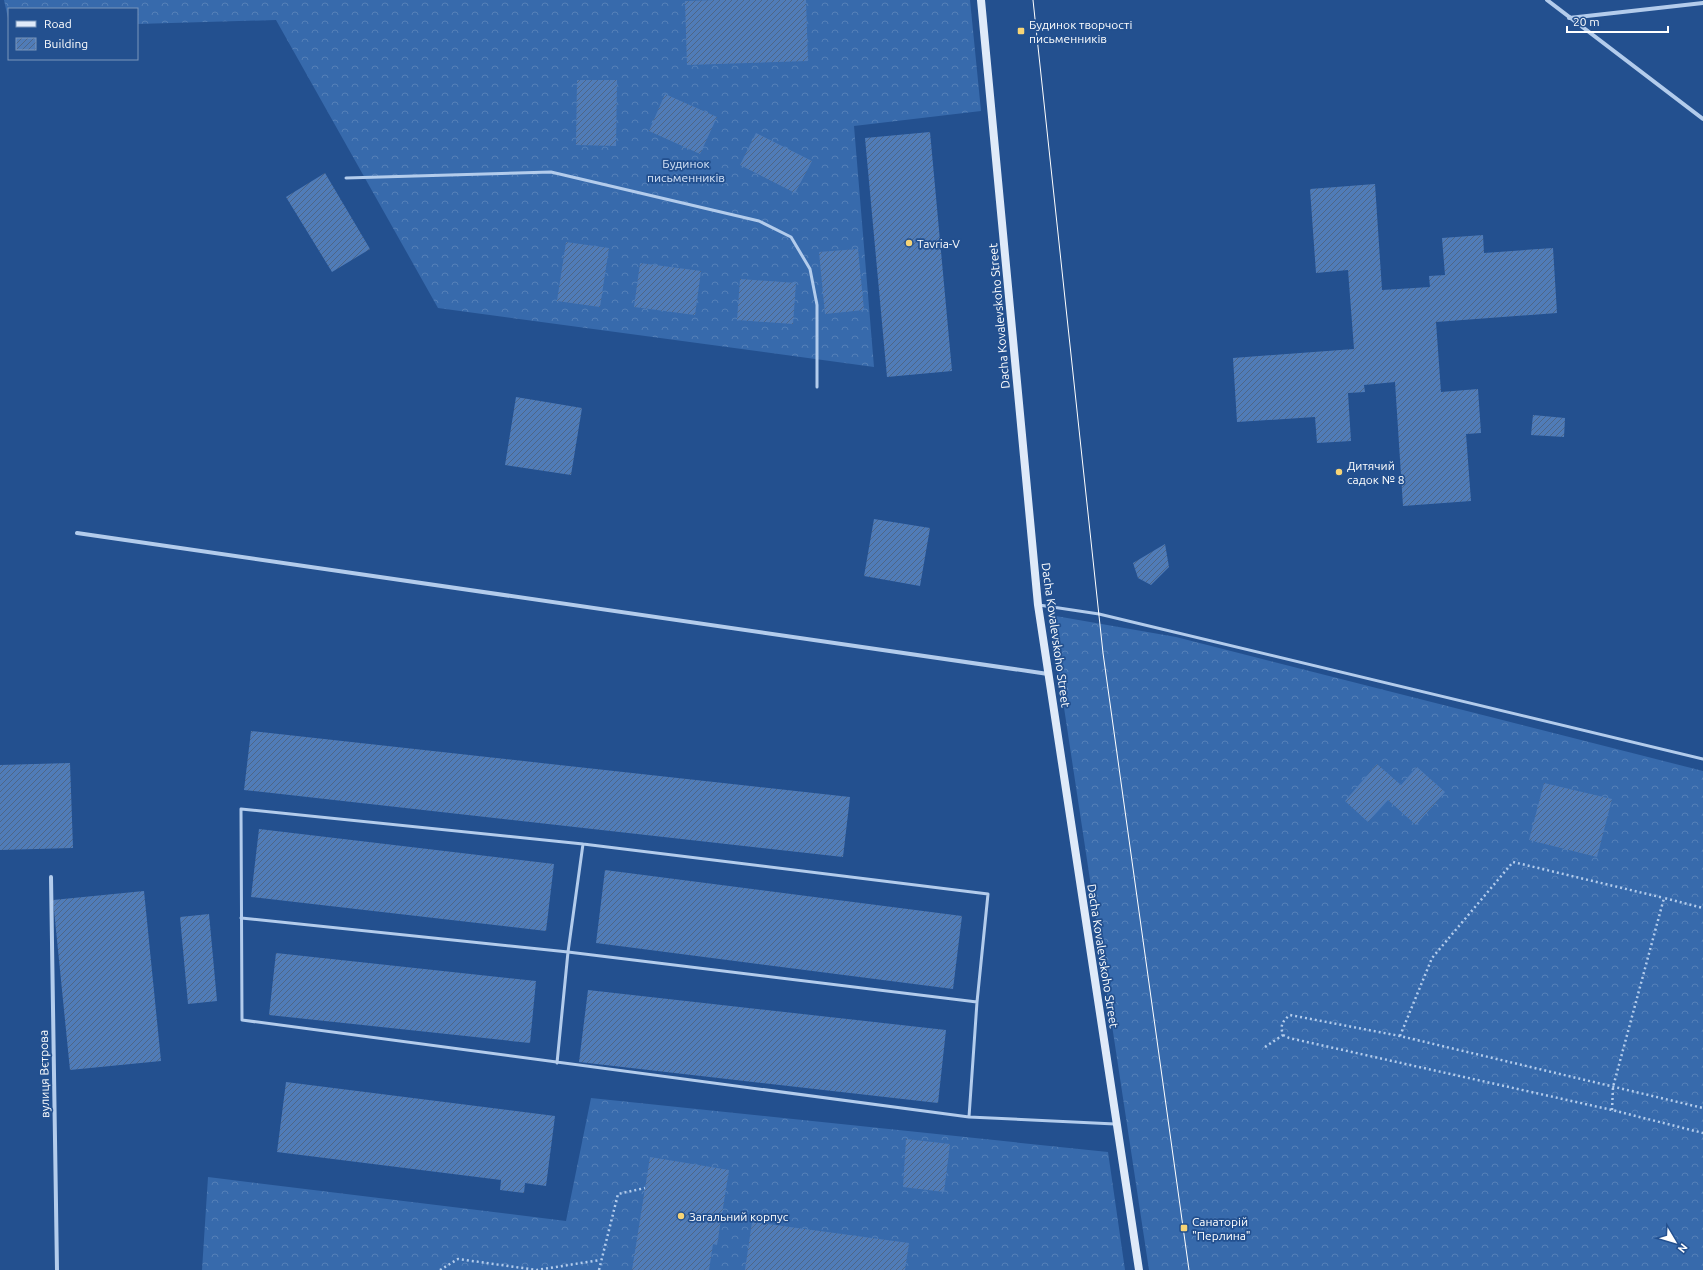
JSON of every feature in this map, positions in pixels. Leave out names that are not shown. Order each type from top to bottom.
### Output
[{"type":"street","name":"Dacha Kovalevskoho Street","points":[[981,0],[1038,605],[1139,1270]]},
{"type":"street","points":[[1547,0],[1568,18],[1703,119]]},
{"type":"street","points":[[1568,18],[1703,3]]},
{"type":"street","points":[[77,533],[1048,674]]},
{"type":"street","name":"вулиця Вєтрова","points":[[51,877],[57,1270]]},
{"type":"lane","points":[[346,178],[551,172],[759,221],[791,237],[810,268],[817,305],[817,386]]},
{"type":"lane","points":[[1038,605],[1099,614],[1703,759]]},
{"type":"lane","points":[[969,1117],[977,1002],[988,894],[583,844],[241,809],[242,1020],[969,1117],[1117,1124]]},
{"type":"lane","points":[[557,1063],[568,952],[583,844]]},
{"type":"lane","points":[[241,918],[568,952],[977,1002]]},
{"type":"path","points":[[1400,1036],[1432,958],[1513,862],[1703,908]]},
{"type":"path","points":[[1612,1110],[1614,1087],[1664,898]]},
{"type":"path","points":[[1283,1035],[1281,1028],[1283,1020],[1290,1015],[1400,1036],[1703,1108]]},
{"type":"path","points":[[1265,1047],[1283,1035]]},
{"type":"path","points":[[1283,1035],[1297,1040],[1612,1110],[1703,1133]]},
{"type":"path","points":[[598,1270],[618,1194],[645,1188]]},
{"type":"path","points":[[440,1270],[458,1259],[537,1270],[600,1260]]},
{"type":"green space","name":"Будинок письменників","points":[[4,0],[970,0],[981,111],[854,126],[874,367],[438,308],[276,20],[138,24],[138,8],[8,8],[8,18]]},
{"type":"green space","points":[[1050,615],[1176,637],[1703,771],[1703,1270],[1149,1270]]},
{"type":"green space","points":[[591,1098],[1108,1152],[1125,1270],[202,1270],[208,1177],[566,1221]]},
{"type":"building","points":[[806,0],[808,61],[687,65],[685,1]]},
{"type":"building","points":[[577,80],[617,80],[616,146],[576,145]]},
{"type":"building","points":[[665,94],[717,117],[700,154],[649,131]]},
{"type":"building","points":[[930,132],[952,371],[887,377],[865,138]]},
{"type":"building","points":[[756,133],[812,161],[795,193],[740,165]]},
{"type":"building","points":[[325,173],[370,249],[332,272],[286,197]]},
{"type":"building","points":[[1375,184],[1382,290],[1430,287],[1429,276],[1445,275],[1442,238],[1483,235],[1484,253],[1553,248],[1557,313],[1436,322],[1441,392],[1478,389],[1481,433],[1466,434],[1471,501],[1403,506],[1395,382],[1364,385],[1365,392],[1348,393],[1351,441],[1317,443],[1315,417],[1237,422],[1233,358],[1354,349],[1348,270],[1316,273],[1310,189]]},
{"type":"building","points":[[566,242],[609,248],[600,307],[557,301]]},
{"type":"building","points":[[858,249],[864,310],[825,314],[819,252]]},
{"type":"building","points":[[640,263],[701,271],[695,315],[634,307]]},
{"type":"building","points":[[740,279],[796,283],[793,324],[737,320]]},
{"type":"building","points":[[516,397],[582,408],[571,475],[505,465]]},
{"type":"building","points":[[1533,415],[1565,418],[1564,437],[1531,435]]},
{"type":"building","points":[[874,519],[930,528],[920,586],[864,576]]},
{"type":"building","points":[[1165,544],[1169,567],[1151,585],[1138,578],[1133,563]]},
{"type":"building","points":[[251,731],[850,797],[843,857],[244,790]]},
{"type":"building","points":[[70,763],[73,848],[0,850],[0,765]]},
{"type":"building","points":[[1377,764],[1401,785],[1417,767],[1445,792],[1416,825],[1388,800],[1368,822],[1345,801]]},
{"type":"building","points":[[1544,783],[1612,799],[1597,857],[1529,840]]},
{"type":"building","points":[[259,829],[554,864],[546,931],[251,897]]},
{"type":"building","points":[[605,870],[962,916],[953,989],[596,943]]},
{"type":"building","points":[[144,891],[161,1061],[70,1070],[53,900]]},
{"type":"building","points":[[209,914],[217,1001],[188,1004],[180,917]]},
{"type":"building","points":[[276,953],[536,981],[530,1043],[269,1015]]},
{"type":"building","points":[[588,990],[946,1030],[938,1103],[579,1062]]},
{"type":"building","points":[[286,1082],[555,1116],[546,1186],[525,1183],[524,1193],[500,1190],[501,1180],[277,1152]]},
{"type":"building","points":[[906,1139],[950,1144],[944,1192],[903,1187]]},
{"type":"building","name":"Загальний корпус","points":[[650,1157],[729,1170],[717,1245],[713,1244],[709,1270],[632,1270]]},
{"type":"building","points":[[752,1222],[909,1243],[905,1270],[745,1270]]},
{"type":"tram line","points":[[1033,0],[1103,653],[1189,1270]]},
{"type":"place","name":"Будинок творчості письменників","points":[[1021,31]]},
{"type":"place","name":"Tavria-V","points":[[909,243]]},
{"type":"place","name":"Дитячий садок № 8","points":[[1339,472]]},
{"type":"place","name":"Загальний корпус","points":[[681,1216]]},
{"type":"place","name":"Санаторій \"Перлина\"","points":[[1184,1228]]}]
